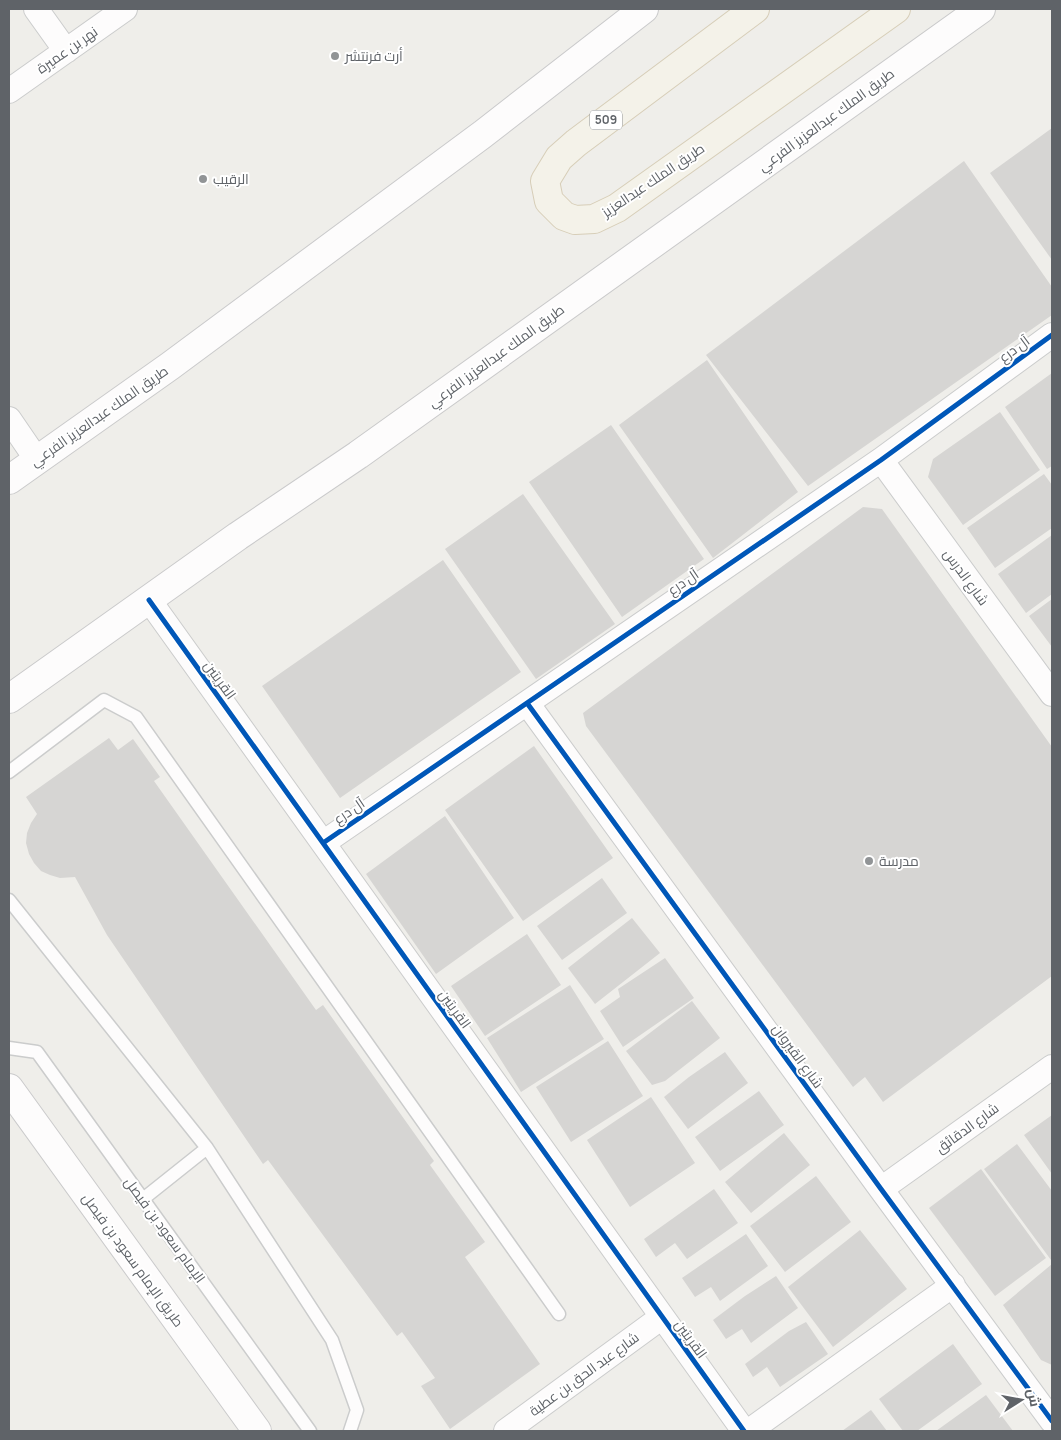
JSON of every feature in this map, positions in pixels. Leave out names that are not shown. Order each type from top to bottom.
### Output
[{"type":"main road","name":"طريق الملك عبدالعزيز الفرعي","points":[[9,480],[170,366],[483,134],[644,9]]},
{"type":"main road","name":"طريق الملك عبدالعزيز","points":[[755,9],[558,158],[545,181],[549,201],[564,216],[575,220],[594,219],[618,208],[896,9]]},
{"type":"main road","name":"طريق الملك عبدالعزيز الفرعي","points":[[9,699],[238,536],[366,450],[982,9]]},
{"type":"main road","name":"طريق الإمام سعود بن فيصل","points":[[9,1088],[257,1431]]},
{"type":"street","points":[[36,9],[66,51]]},
{"type":"street","name":"نهر بن عميرة","points":[[9,91],[125,9]]},
{"type":"street","name":"آل درع","points":[[323,843],[881,460],[1052,335]]},
{"type":"street","points":[[9,419],[37,460]]},
{"type":"street","name":"شارع الدرس","points":[[881,460],[1052,694]]},
{"type":"street","name":"القريتين","points":[[149,600],[744,1431]]},
{"type":"street","name":"شارع القيروان","points":[[527,703],[881,1189],[1050,1412]]},
{"type":"street","name":"شارع الدقائق","points":[[881,1189],[1052,1067]]},
{"type":"street","points":[[749,1431],[953,1285]]},
{"type":"street","name":"شارع عبد الحق بن عطية","points":[[506,1431],[662,1317]]},
{"type":"lane","points":[[9,772],[104,700],[136,716],[559,1314]]},
{"type":"lane","points":[[9,900],[207,1148],[332,1340],[357,1410],[350,1431]]},
{"type":"lane","name":"الإمام سعود بن فيصل","points":[[9,1048],[37,1052],[310,1431]]},
{"type":"lane","points":[[143,1200],[207,1148]]},
{"type":"building","points":[[1052,128],[1052,260],[990,173]]},
{"type":"building","points":[[964,161],[1052,287],[1052,315],[808,486],[706,355]]},
{"type":"building","points":[[707,360],[798,492],[713,558],[619,425]]},
{"type":"building","points":[[1052,373],[1052,466],[1047,469],[1005,407]]},
{"type":"building","points":[[1000,412],[1040,470],[963,525],[928,477],[933,459]]},
{"type":"building","points":[[611,425],[704,559],[622,617],[529,482]]},
{"type":"building","points":[[1044,474],[1052,485],[1052,528],[995,568],[967,528]]},
{"type":"building","points":[[523,494],[615,624],[536,679],[445,549]]},
{"type":"building","name":"مدرسة","points":[[863,507],[882,509],[1052,747],[1052,976],[883,1102],[865,1077],[853,1087],[586,726],[583,713]]},
{"type":"building","points":[[1052,535],[1052,594],[1026,613],[998,574]]},
{"type":"building","points":[[443,560],[521,672],[340,798],[262,686]]},
{"type":"building","points":[[1052,599],[1052,647],[1029,616]]},
{"type":"building","points":[[109,738],[118,750],[133,739],[160,777],[154,781],[316,1010],[323,1005],[434,1161],[430,1165],[485,1242],[465,1257],[540,1364],[450,1429],[421,1386],[435,1378],[402,1332],[397,1336],[268,1160],[263,1164],[107,935],[75,877],[60,878],[41,871],[29,854],[26,843],[27,833],[37,814],[26,797]]},
{"type":"building","points":[[534,746],[613,858],[523,921],[445,810]]},
{"type":"building","points":[[445,816],[514,918],[436,974],[366,874]]},
{"type":"building","points":[[602,878],[627,913],[562,960],[537,926]]},
{"type":"building","points":[[632,918],[660,953],[595,1004],[568,968]]},
{"type":"building","points":[[527,934],[561,985],[485,1036],[451,986]]},
{"type":"building","points":[[665,958],[694,998],[623,1047],[600,1011],[620,997],[618,989]]},
{"type":"building","points":[[570,985],[604,1039],[521,1092],[487,1038]]},
{"type":"building","points":[[692,1001],[720,1038],[665,1081],[652,1085],[626,1051]]},
{"type":"building","points":[[608,1041],[643,1096],[571,1142],[536,1087]]},
{"type":"building","points":[[725,1052],[748,1083],[688,1129],[664,1097]]},
{"type":"building","points":[[759,1091],[784,1125],[720,1171],[695,1137]]},
{"type":"building","points":[[651,1097],[695,1163],[630,1207],[587,1140]]},
{"type":"building","points":[[1052,1115],[1052,1174],[1024,1135]]},
{"type":"building","points":[[784,1133],[810,1165],[751,1213],[725,1182]]},
{"type":"building","points":[[1017,1144],[1052,1191],[1051,1260],[984,1169]]},
{"type":"building","points":[[981,1169],[1046,1258],[995,1296],[929,1208]]},
{"type":"building","points":[[816,1176],[851,1222],[785,1272],[750,1226]]},
{"type":"building","points":[[714,1189],[738,1223],[687,1259],[675,1243],[656,1257],[644,1239]]},
{"type":"building","points":[[860,1230],[907,1289],[833,1347],[788,1287]]},
{"type":"building","points":[[746,1234],[768,1266],[720,1301],[711,1287],[695,1297],[682,1278]]},
{"type":"building","points":[[1052,1264],[1052,1365],[1041,1360],[1003,1305]]},
{"type":"building","points":[[776,1276],[798,1308],[751,1343],[742,1329],[726,1339],[713,1320]]},
{"type":"building","points":[[806,1322],[828,1354],[780,1387],[767,1367],[753,1377],[745,1364],[789,1331]]},
{"type":"building","points":[[953,1344],[982,1384],[917,1431],[903,1431],[879,1399]]},
{"type":"building","points":[[986,1395],[1013,1431],[936,1431]]},
{"type":"building","points":[[871,1410],[887,1431],[842,1431]]},
{"type":"cycle path","points":[[323,843],[881,460],[1052,335]]},
{"type":"cycle path","points":[[149,600],[744,1431]]},
{"type":"cycle path","points":[[527,703],[1052,1421]]},
{"type":"place","name":"أرت فرنتشر","points":[[335,56]]},
{"type":"place","name":"الرقيب","points":[[203,179]]},
{"type":"place","name":"مدرسة","points":[[869,861]]}]
